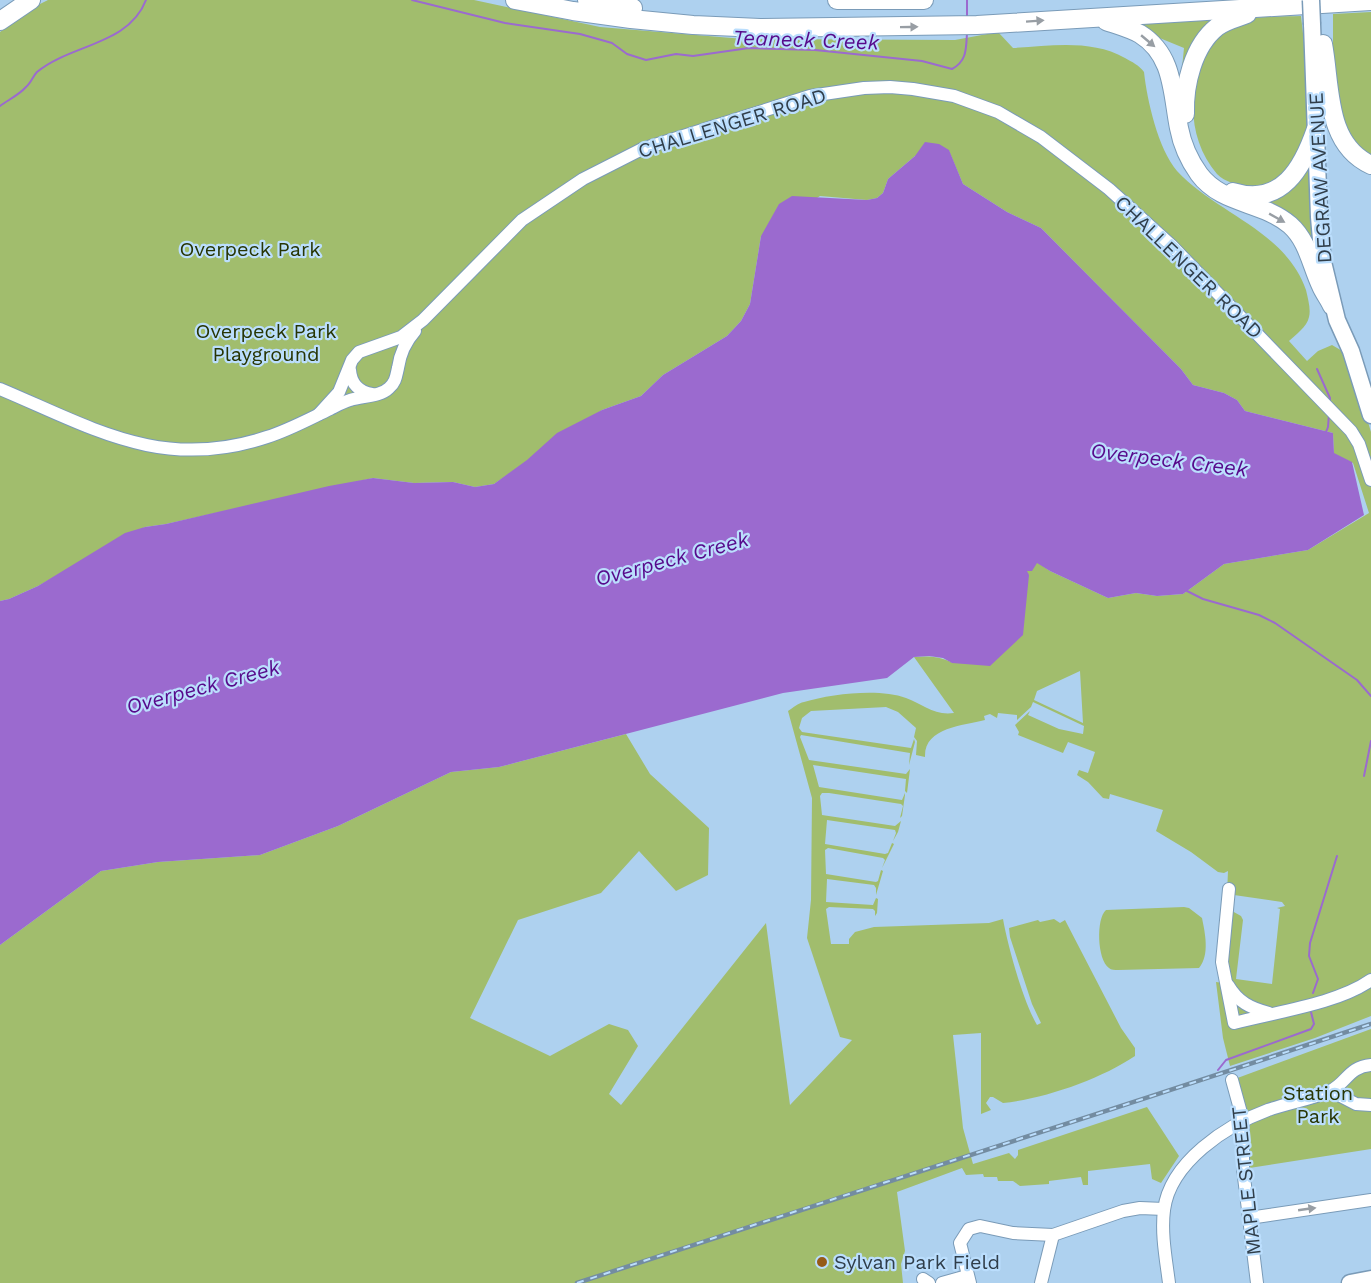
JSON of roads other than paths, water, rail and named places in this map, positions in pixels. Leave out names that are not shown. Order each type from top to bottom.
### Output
[{"type":"highway","points":[[0,21],[31,0]]},
{"type":"highway","points":[[515,0],[651,22],[739,28],[956,26],[1367,2]]},
{"type":"highway","points":[[587,0],[693,16],[808,27]]},
{"type":"highway","points":[[837,0],[924,0]]},
{"type":"highway","points":[[1268,7],[1223,23],[1212,32],[1201,47],[1191,70],[1186,94],[1186,121],[1190,141],[1202,165],[1218,182],[1234,192],[1254,195],[1275,190],[1292,177],[1303,162],[1316,129]]},
{"type":"highway","points":[[1095,18],[1133,31],[1146,38],[1156,48],[1169,70],[1183,143],[1196,169],[1219,192],[1271,214],[1292,228],[1308,251],[1320,285],[1332,306]]},
{"type":"highway","points":[[1323,44],[1339,134],[1354,155],[1371,165]]},
{"type":"main road","name":"DEGRAW AVENUE","points":[[1311,0],[1323,44],[1329,231],[1335,276],[1351,338],[1351,351]]},
{"type":"main road","name":"DEGRAW AVENUE","points":[[1321,0],[1317,24],[1316,129],[1321,247],[1332,306],[1342,335],[1351,351],[1371,415]]},
{"type":"main road","points":[[1350,1283],[1371,1279]]},
{"type":"street","name":"CHALLENGER ROAD","points":[[319,414],[337,396],[350,370],[352,360],[359,351],[401,337],[423,320],[522,220],[583,178],[642,149],[810,96],[864,88],[913,89],[954,96],[978,104],[1020,124],[1048,142],[1109,189],[1177,250],[1348,427],[1361,449],[1371,480]]},
{"type":"street","name":"CHALLENGER ROAD","points":[[0,389],[97,432],[127,442],[172,449],[200,449],[244,444],[286,430],[349,400],[382,393],[391,387],[396,378],[406,343],[423,320]]},
{"type":"street","points":[[376,347],[391,354],[397,369]]},
{"type":"street","points":[[350,370],[351,379],[356,387],[372,394]]},
{"type":"street","points":[[1229,890],[1222,962],[1234,1023],[1336,997],[1360,988],[1371,980]]},
{"type":"street","points":[[1224,978],[1235,997],[1250,1008],[1270,1013]]},
{"type":"street","points":[[1170,1283],[1164,1239],[1164,1209],[1168,1193],[1185,1167],[1215,1138],[1243,1120],[1330,1091],[1353,1070],[1371,1065]]},
{"type":"street","name":"MAPLE STREET","points":[[1232,1080],[1243,1120],[1243,1169],[1257,1283]]},
{"type":"street","points":[[1330,1091],[1356,1104],[1371,1105]]},
{"type":"street","points":[[1249,1218],[1371,1200]]},
{"type":"street","points":[[942,1283],[968,1279],[960,1243],[965,1233],[973,1227],[980,1226],[1021,1234],[1053,1235],[1123,1211],[1140,1208],[1164,1209]]},
{"type":"street","points":[[1041,1283],[1053,1235]]},
{"type":"water","name":"Overpeck Creek","points":[[925,142],[939,144],[949,150],[963,184],[1007,212],[1041,228],[1181,369],[1193,385],[1224,393],[1237,400],[1245,411],[1333,433],[1334,453],[1352,462],[1364,515],[1308,550],[1224,564],[1183,594],[1157,596],[1136,593],[1108,598],[1037,563],[1032,571],[1027,571],[1029,575],[1023,635],[990,666],[952,663],[943,658],[929,656],[914,657],[887,678],[783,693],[499,767],[451,772],[338,826],[260,855],[158,862],[101,871],[0,945],[0,601],[38,586],[125,533],[145,527],[373,478],[414,483],[453,482],[475,487],[494,484],[527,460],[557,433],[602,410],[641,396],[663,375],[727,336],[741,321],[750,304],[761,236],[779,204],[792,196],[867,200],[877,198],[883,193],[888,179],[915,156]]},
{"type":"waterway","name":"Teaneck Creek","points":[[0,106],[23,90],[37,72],[51,63],[113,35],[127,26],[138,15],[146,0]]},
{"type":"waterway","name":"Teaneck Creek","points":[[412,0],[505,23],[580,34],[612,43],[627,54],[646,60],[676,54],[693,56],[749,48],[815,50],[922,61],[952,69],[963,58],[967,33]]},
{"type":"waterway","name":"Teaneck Creek","points":[[967,0],[967,18]]},
{"type":"waterway","points":[[1317,369],[1330,403]]},
{"type":"waterway","points":[[1326,432],[1329,414]]},
{"type":"waterway","points":[[1187,591],[1203,599],[1259,615],[1275,623],[1357,680],[1371,696]]},
{"type":"waterway","points":[[1364,776],[1371,741]]},
{"type":"waterway","points":[[1313,993],[1318,979],[1309,956],[1310,943],[1337,856]]},
{"type":"waterway","points":[[1218,1070],[1226,1060],[1311,1029],[1314,1024],[1311,1012]]},
{"type":"railway","points":[[577,1283],[1371,1024]]},
{"type":"place","name":"Sylvan Park Field","points":[[822,1262]]},
{"type":"park label","name":"Overpeck Park","points":[[250,249]]},
{"type":"park label","name":"Overpeck Park Playground","points":[[266,342]]},
{"type":"park label","name":"Station Park","points":[[1318,1104]]}]
